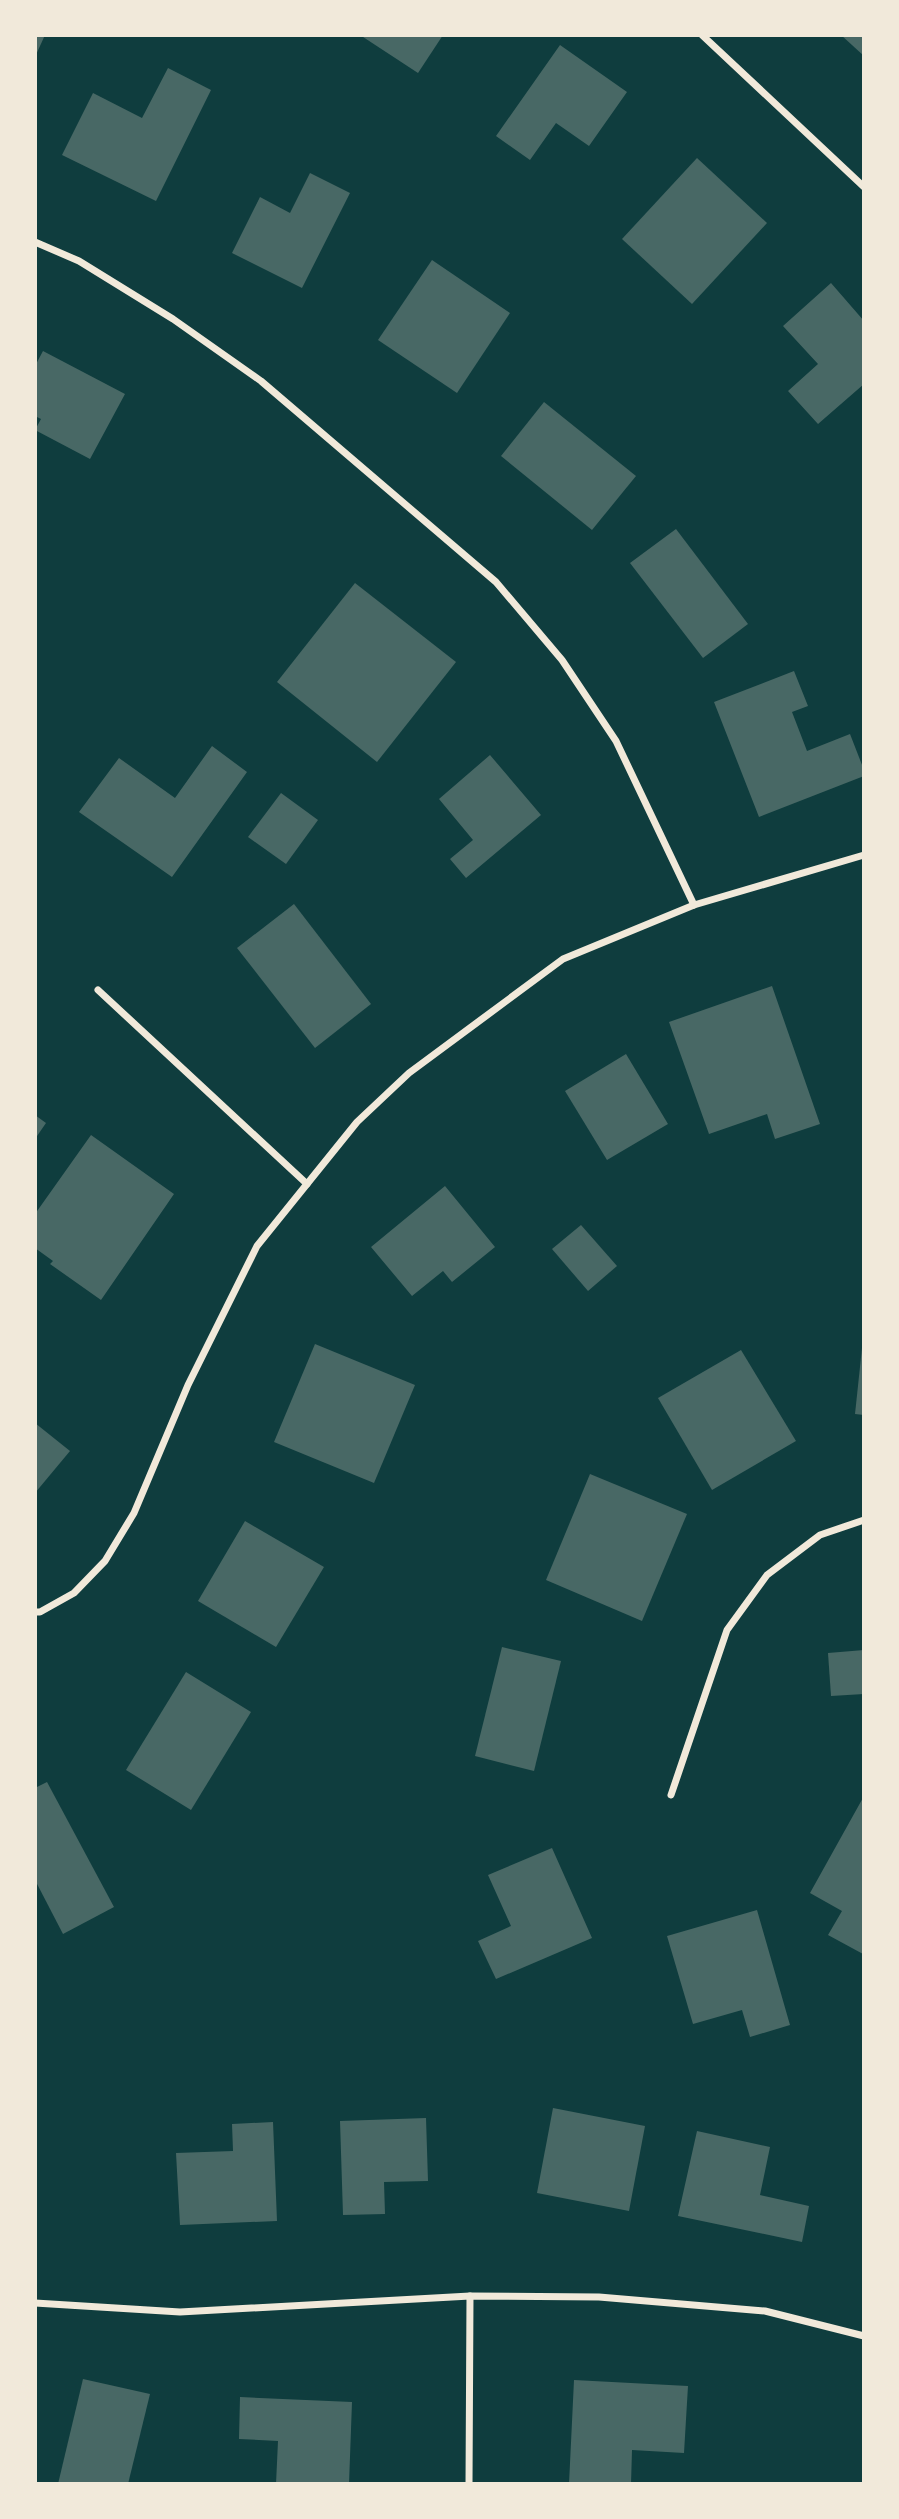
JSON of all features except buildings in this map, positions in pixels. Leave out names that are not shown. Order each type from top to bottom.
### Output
[{"type":"street","points":[[702,35],[864,187]]},
{"type":"street","points":[[35,242],[79,261],[173,319],[261,381],[496,582],[562,660],[617,741],[694,905]]},
{"type":"street","points":[[35,1612],[74,1594],[105,1560],[134,1513],[188,1385],[257,1246],[357,1122],[409,1073],[563,959],[694,905],[864,855]]},
{"type":"street","points":[[98,990],[307,1184]]},
{"type":"street","points":[[671,1795],[727,1630],[767,1574],[820,1535],[864,1520]]},
{"type":"street","points":[[469,2484],[470,2296]]},
{"type":"street","points":[[35,2303],[180,2312],[470,2296],[598,2297],[765,2311],[864,2336]]}]
